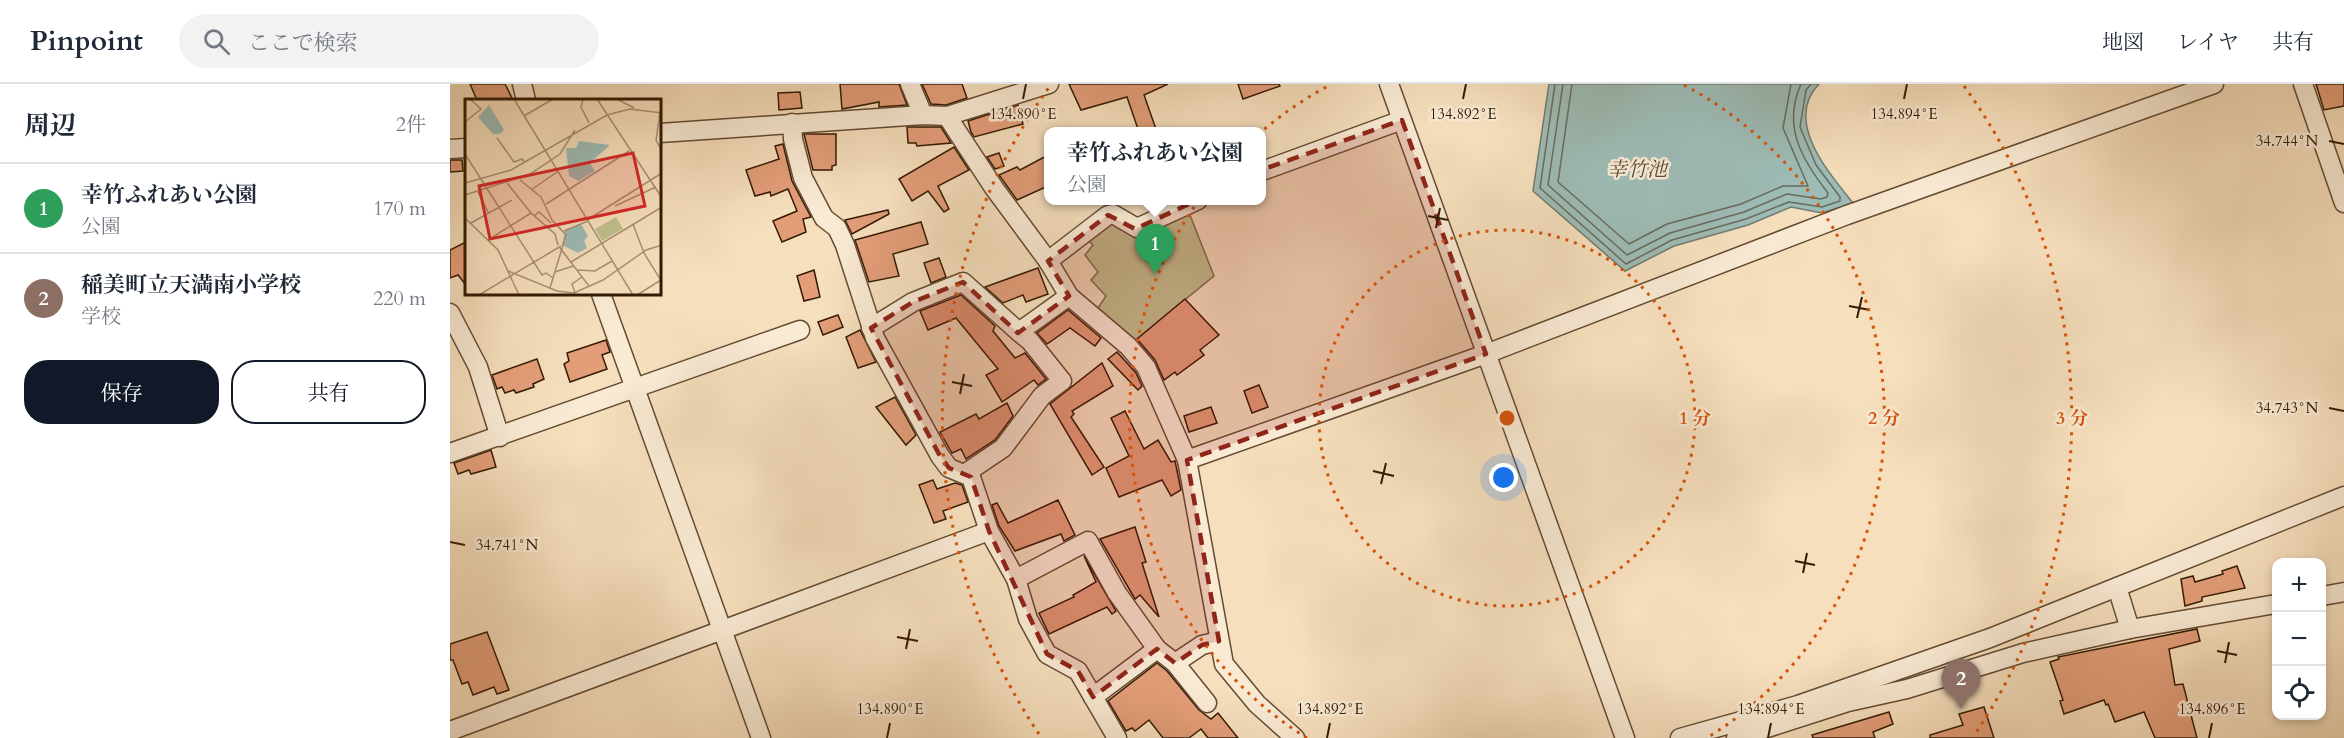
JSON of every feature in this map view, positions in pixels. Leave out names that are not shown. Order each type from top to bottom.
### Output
[{"type":"street","points":[[522,84],[526,99]]},
{"type":"street","points":[[910,84],[923,115]]},
{"type":"street","points":[[662,133],[923,115],[947,116],[1049,84]]},
{"type":"street","points":[[1389,84],[1625,738]]},
{"type":"street","points":[[1187,460],[1485,354],[1836,219],[2214,84]]},
{"type":"street","points":[[2303,84],[2344,203]]},
{"type":"street","points":[[947,116],[994,188],[1048,261],[1069,296],[1128,346],[1146,367],[1187,460],[1224,664],[1257,704],[1295,738]]},
{"type":"street","points":[[1266,170],[1402,120]]},
{"type":"street","points":[[792,123],[793,139],[803,178],[824,218],[837,228],[845,245],[871,328],[940,456],[949,468],[966,473],[971,477],[989,531],[1016,579],[1028,619],[1047,654],[1078,671],[1117,738]]},
{"type":"street","points":[[450,149],[465,148]]},
{"type":"street","points":[[1048,261],[1108,215],[1113,214],[1137,228],[1189,205]]},
{"type":"street","points":[[871,328],[913,302],[963,282],[1030,340],[1062,381],[1042,396],[1003,448],[966,473]]},
{"type":"street","points":[[602,296],[761,738]]},
{"type":"street","points":[[1019,332],[1069,296]]},
{"type":"street","points":[[450,313],[478,367],[500,437]]},
{"type":"street","points":[[450,453],[800,330]]},
{"type":"street","points":[[1680,738],[1798,705],[1990,638],[2344,496]]},
{"type":"street","points":[[450,731],[989,531]]},
{"type":"street","points":[[1016,579],[1088,541],[1117,593],[1157,649],[1175,663],[1207,703]]},
{"type":"street","points":[[2117,586],[2130,629]]},
{"type":"street","points":[[2326,595],[2344,592]]},
{"type":"street","points":[[1736,738],[1848,702],[1907,689],[2023,653],[2130,629],[2272,605]]},
{"type":"street","points":[[1175,663],[1202,645],[1219,641]]},
{"type":"street","points":[[1093,697],[1157,649]]},
{"type":"highlighted area","points":[[1402,120],[1486,354],[1187,460],[1219,641],[1202,645],[1175,663],[1157,649],[1093,697],[1078,671],[1047,654],[989,531],[971,477],[949,468],[940,456],[871,328],[913,302],[963,282],[1018,333],[1069,296],[1048,261],[1108,215],[1135,229],[1267,168]]},
{"type":"shaded area","points":[[1186,205],[1214,276],[1128,346],[1092,317],[1106,296],[1091,280],[1098,272],[1085,255],[1093,245],[1082,235],[1113,214],[1138,228]]},
{"type":"water","name":"幸竹池","points":[[1549,84],[1819,84],[1809,99],[1806,114],[1808,130],[1813,146],[1822,162],[1853,203],[1822,213],[1791,207],[1748,225],[1674,246],[1625,271],[1533,191]]},
{"type":"building","points":[[470,84],[505,84],[512,99],[477,99]]},
{"type":"building","points":[[840,84],[899,84],[907,105],[879,107],[879,102],[842,109]]},
{"type":"building","points":[[922,84],[962,84],[967,98],[946,105],[931,104]]},
{"type":"building","points":[[1069,84],[1168,84],[1144,95],[1155,127],[1137,127],[1127,97],[1081,110]]},
{"type":"building","points":[[1238,84],[1279,84],[1280,86],[1243,99]]},
{"type":"building","points":[[2316,84],[2344,84],[2344,106],[2324,110]]},
{"type":"building","points":[[800,92],[802,108],[779,110],[778,93]]},
{"type":"building","points":[[1018,105],[1023,124],[974,137],[968,121]]},
{"type":"building","points":[[907,127],[941,127],[951,143],[917,146],[916,143],[908,143]]},
{"type":"building","points":[[804,134],[836,134],[836,165],[832,166],[832,170],[813,170]]},
{"type":"building","points":[[783,144],[792,181],[811,217],[803,219],[806,232],[782,242],[773,221],[797,211],[788,189],[771,196],[770,192],[755,196],[746,170],[779,159],[775,146]]},
{"type":"building","points":[[954,147],[969,170],[938,186],[949,209],[944,212],[928,191],[912,201],[899,179]]},
{"type":"building","points":[[999,153],[1004,166],[995,169],[987,157]]},
{"type":"building","points":[[1044,157],[1044,188],[1017,200],[999,175],[1017,167],[1020,170]]},
{"type":"building","points":[[450,160],[462,160],[463,171],[450,172]]},
{"type":"building","points":[[888,210],[889,214],[852,234],[845,220]]},
{"type":"building","points":[[921,222],[928,244],[893,254],[899,276],[869,282],[855,240]]},
{"type":"building","points":[[465,242],[465,284],[458,275],[450,278],[450,250]]},
{"type":"building","points":[[939,258],[946,277],[931,283],[924,263]]},
{"type":"building","points":[[1038,268],[1048,294],[1026,302],[1023,295],[1003,303],[985,287]]},
{"type":"building","points":[[814,270],[820,297],[804,301],[797,276]]},
{"type":"building","points":[[961,295],[995,326],[993,331],[1015,358],[1025,353],[1046,379],[1038,385],[1034,380],[1002,402],[986,375],[998,369],[956,318],[928,330],[920,311]]},
{"type":"building","points":[[1185,299],[1219,335],[1200,350],[1204,355],[1177,375],[1175,372],[1164,380],[1155,360],[1137,339]]},
{"type":"building","points":[[1068,310],[1101,338],[1095,346],[1070,328],[1047,344],[1037,333]]},
{"type":"building","points":[[838,315],[843,327],[823,335],[818,322]]},
{"type":"building","points":[[860,330],[876,362],[858,368],[846,337]]},
{"type":"building","points":[[606,340],[610,352],[602,355],[607,369],[570,382],[564,364],[569,361],[567,353]]},
{"type":"building","points":[[1117,352],[1136,373],[1142,386],[1138,390],[1108,359]]},
{"type":"building","points":[[537,359],[544,379],[533,384],[534,387],[516,393],[514,390],[505,393],[502,387],[497,389],[492,375]]},
{"type":"building","points":[[1102,363],[1113,386],[1072,411],[1074,414],[1071,417],[1104,467],[1092,475],[1050,404]]},
{"type":"building","points":[[1259,385],[1268,407],[1252,413],[1244,391]]},
{"type":"building","points":[[895,397],[916,435],[906,445],[876,407]]},
{"type":"building","points":[[1007,403],[1013,416],[995,440],[966,459],[961,449],[952,453],[940,432],[976,414],[979,419]]},
{"type":"building","points":[[1211,407],[1217,423],[1189,432],[1184,416]]},
{"type":"building","points":[[1125,411],[1144,449],[1158,440],[1171,462],[1175,461],[1181,490],[1171,496],[1162,480],[1119,497],[1106,468],[1129,456],[1111,418]]},
{"type":"building","points":[[491,450],[496,467],[471,474],[469,470],[458,474],[454,463]]},
{"type":"building","points":[[933,480],[937,489],[955,483],[962,485],[968,502],[943,511],[946,519],[934,523],[919,485]]},
{"type":"building","points":[[1058,500],[1075,535],[1064,541],[1061,534],[1015,551],[999,526],[992,505],[997,503],[1008,523]]},
{"type":"building","points":[[1135,527],[1146,562],[1142,563],[1159,617],[1140,595],[1135,599],[1100,539]]},
{"type":"building","points":[[1084,556],[1116,611],[1112,614],[1107,607],[1049,634],[1039,613],[1074,597],[1073,595],[1096,582]]},
{"type":"building","points":[[2237,566],[2245,588],[2202,597],[2202,601],[2185,606],[2181,579],[2193,576],[2195,582],[2223,574],[2222,571]]},
{"type":"building","points":[[2197,629],[2200,641],[2169,649],[2175,685],[2183,684],[2197,738],[2155,738],[2144,712],[2115,722],[2104,700],[2064,714],[2060,701],[2063,700],[2050,662],[2059,659],[2058,657]]},
{"type":"building","points":[[487,632],[509,690],[497,694],[494,687],[473,695],[468,682],[462,684],[453,660],[450,660],[450,644]]},
{"type":"building","points":[[1157,663],[1167,671],[1199,710],[1211,719],[1218,713],[1238,738],[1208,738],[1201,729],[1189,738],[1163,738],[1149,720],[1135,731],[1132,728],[1126,731],[1108,701]]},
{"type":"building","points":[[1984,707],[1994,738],[1930,738],[1930,735],[1963,725],[1959,714]]},
{"type":"building","points":[[1889,712],[1893,724],[1873,732],[1875,738],[1813,738],[1812,735]]},
{"type":"place","name":"幸竹ふれあい公園","points":[[1155,274]]},
{"type":"place","name":"稲美町立天満南小学校","points":[[1961,709]]}]
